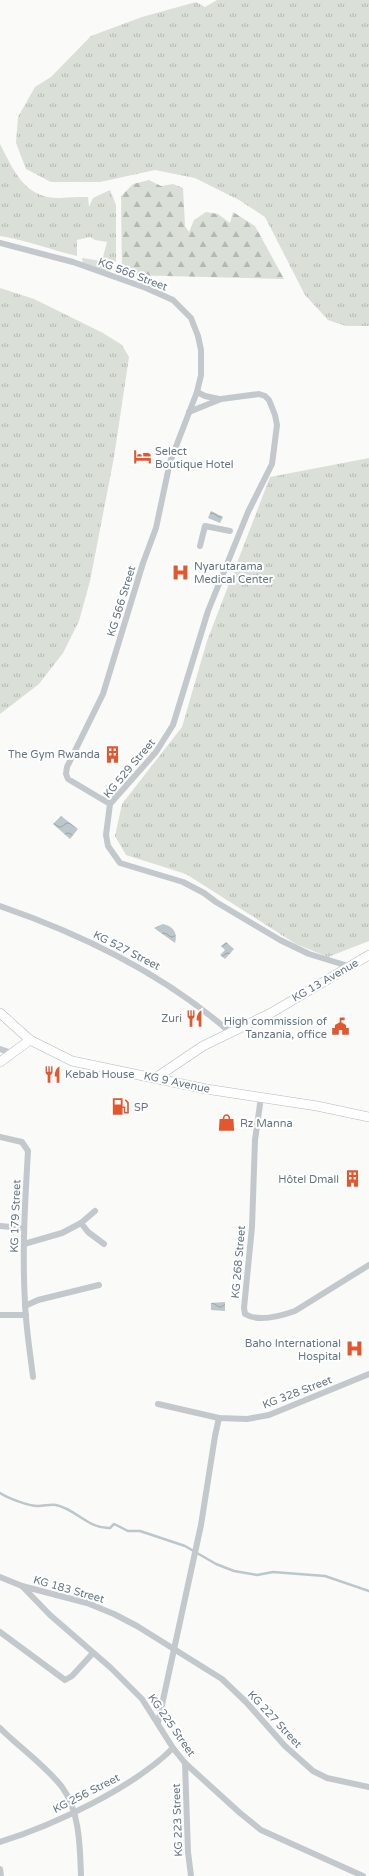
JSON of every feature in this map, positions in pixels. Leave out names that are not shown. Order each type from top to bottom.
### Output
[{"type":"main road","name":"KG 13 Avenue","points":[[157,1077],[203,1046],[232,1034],[271,1013],[369,954]]},
{"type":"main road","name":"KG 9 Avenue","points":[[0,1013],[30,1040],[72,1061],[206,1088],[369,1117]]},
{"type":"main road","points":[[0,1062],[30,1040]]},
{"type":"street","name":"KG 566 Street","points":[[0,243],[73,262],[146,288],[173,300],[191,318],[198,336],[202,357],[201,375],[197,392],[170,462],[156,528],[143,563],[103,694],[67,767],[66,774],[68,780],[110,804]]},
{"type":"street","points":[[197,392],[205,396],[221,399]]},
{"type":"street","name":"KG 529 Street","points":[[221,399],[259,394],[269,400],[277,425],[272,464],[243,525],[208,611],[176,717],[169,733],[156,752],[110,804],[106,822],[108,846],[120,863],[183,882],[204,893],[216,902],[280,940],[309,954],[348,966]]},
{"type":"street","points":[[189,412],[221,399]]},
{"type":"street","points":[[200,546],[205,526],[230,531]]},
{"type":"street","name":"KG 527 Street","points":[[0,906],[46,922],[136,965],[168,984],[232,1034]]},
{"type":"street","points":[[0,1049],[12,1053]]},
{"type":"street","name":"KG 268 Street","points":[[261,1097],[255,1140],[252,1227],[244,1308],[245,1314],[250,1317],[257,1318],[295,1311],[369,1265]]},
{"type":"street","name":"KG 179 Street","points":[[0,1137],[22,1142],[28,1151],[23,1228],[25,1306],[33,1376]]},
{"type":"street","points":[[24,1244],[62,1233],[81,1223],[95,1211]]},
{"type":"street","points":[[81,1223],[88,1232],[104,1244]]},
{"type":"street","points":[[0,1226],[23,1228]]},
{"type":"street","points":[[25,1306],[38,1300],[99,1285]]},
{"type":"street","points":[[0,1315],[26,1315]]},
{"type":"street","name":"KG 328 Street","points":[[158,1404],[219,1418],[247,1420],[269,1415],[369,1374]]},
{"type":"street","points":[[158,1723],[173,1647],[201,1525],[219,1418]]},
{"type":"street","name":"KG 183 Street","points":[[0,1577],[22,1586],[87,1603],[114,1614],[173,1647]]},
{"type":"street","name":"KG 225 Street","points":[[22,1586],[50,1615],[142,1699],[173,1748],[186,1763],[261,1830],[363,1876]]},
{"type":"street","points":[[0,1632],[65,1680],[72,1676],[93,1653]]},
{"type":"street","name":"KG 227 Street","points":[[173,1647],[222,1679],[246,1702],[286,1746],[313,1771],[327,1778],[369,1787]]},
{"type":"street","points":[[0,1728],[62,1788],[73,1812],[80,1851],[80,1876]]},
{"type":"street","name":"KG 256 Street","points":[[0,1842],[35,1830],[73,1812],[137,1778],[173,1748]]},
{"type":"street","name":"KG 223 Street","points":[[186,1763],[188,1852],[191,1876]]},
{"type":"street","points":[[0,1869],[1,1876]]},
{"type":"green space","points":[[217,0],[369,0],[369,326],[346,326],[328,320],[305,295],[265,217],[239,200],[195,178],[155,170],[100,182],[51,182],[26,169],[16,143],[18,117],[35,87],[51,77],[91,36],[142,17],[196,2],[205,7]]},
{"type":"green space","points":[[0,144],[10,164],[22,182],[38,194],[60,198],[88,197],[89,207],[93,198],[110,190],[116,205],[116,261],[109,272],[83,264],[82,258],[102,261],[107,242],[95,240],[90,237],[77,240],[77,256],[0,236]]},
{"type":"green space","points":[[149,180],[161,186],[173,184],[183,188],[185,226],[189,232],[194,220],[206,212],[218,214],[230,223],[233,212],[255,226],[284,279],[127,275],[122,272],[121,196],[133,184]]},
{"type":"green space","points":[[0,288],[34,299],[103,333],[122,345],[129,357],[114,457],[90,581],[79,621],[63,653],[39,684],[0,714]]},
{"type":"green space","points":[[369,458],[369,941],[328,957],[296,944],[186,874],[126,855],[115,836],[122,804],[182,727],[207,641],[270,477]]},
{"type":"water","points":[[211,511],[223,517],[220,523],[208,518]]},
{"type":"water","points":[[61,816],[78,829],[70,839],[53,824]]},
{"type":"water","points":[[163,924],[170,926],[174,930],[176,936],[175,943],[154,928]]},
{"type":"water","points":[[226,942],[234,949],[225,959],[220,955],[225,950],[221,946]]},
{"type":"water","points":[[225,1302],[225,1311],[211,1310],[211,1303]]},
{"type":"waterway","points":[[0,1493],[29,1505],[54,1505],[63,1507],[89,1522],[102,1527],[110,1528],[114,1524],[128,1531],[140,1531],[185,1546],[216,1564],[234,1571],[257,1575],[273,1572],[325,1576],[369,1591]]},
{"type":"place","name":"Select Boutique Hotel","points":[[142,457]]},
{"type":"place","name":"Nyarutarama Medical Center","points":[[181,572]]},
{"type":"place","name":"The Gym Rwanda","points":[[113,754]]},
{"type":"place","name":"Zuri","points":[[195,1018]]},
{"type":"place","name":"High commission of Tanzania, office","points":[[340,1027]]},
{"type":"place","name":"Kebab House","points":[[52,1074]]},
{"type":"place","name":"SP","points":[[121,1107]]},
{"type":"place","name":"Rz Manna","points":[[227,1123]]},
{"type":"place","name":"Hôtel Dmall","points":[[352,1179]]},
{"type":"place","name":"Baho International Hospital","points":[[354,1349]]}]
